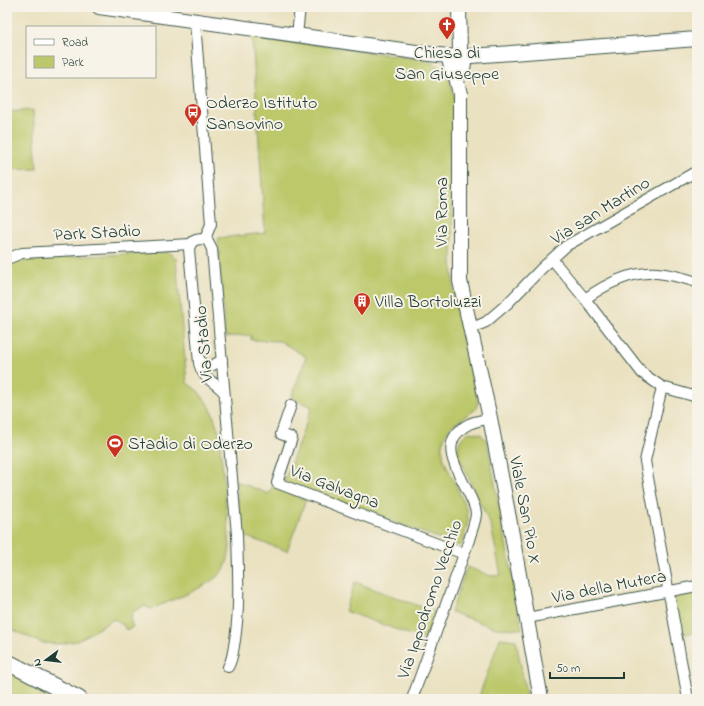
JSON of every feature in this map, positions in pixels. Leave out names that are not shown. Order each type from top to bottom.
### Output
[{"type":"main road","points":[[7,662],[79,699]]},
{"type":"street","points":[[99,7],[195,22],[430,54],[457,64],[476,55],[697,39]]},
{"type":"street","points":[[297,35],[300,7]]},
{"type":"street","name":"Via Roma","points":[[459,7],[460,50],[457,64],[460,94],[460,281],[470,329]]},
{"type":"street","points":[[195,22],[211,224],[205,239]]},
{"type":"street","name":"Via san Martino","points":[[470,329],[486,322],[507,304],[566,246],[697,171]]},
{"type":"street","name":"Park Stadio","points":[[7,259],[22,253],[190,244],[198,239],[205,239]]},
{"type":"street","name":"Via Stadio","points":[[205,239],[212,248],[237,535],[238,580],[236,631],[232,661],[228,667]]},
{"type":"street","points":[[190,244],[189,249],[201,372],[224,392]]},
{"type":"street","points":[[552,259],[585,299],[636,366],[648,378],[662,387],[697,397]]},
{"type":"street","points":[[585,299],[610,283],[644,273],[673,275],[697,282]]},
{"type":"street","name":"Viale San Pio X","points":[[470,329],[490,418],[541,699]]},
{"type":"street","points":[[199,360],[208,366],[222,360]]},
{"type":"street","points":[[662,387],[644,461],[688,699]]},
{"type":"street","name":"Via Galvagna","points":[[291,405],[281,434],[292,438],[277,483],[464,554]]},
{"type":"street","name":"Via Ippodromo Vecchio","points":[[412,699],[464,554],[476,514],[474,505],[453,460],[450,450],[452,441],[458,432],[470,424],[490,418]]},
{"type":"street","name":"Via della Mutera","points":[[527,618],[697,586]]},
{"type":"green space","points":[[252,36],[425,60],[437,65],[448,77],[454,95],[452,260],[454,296],[478,402],[476,409],[450,427],[445,435],[442,447],[444,460],[467,510],[468,520],[463,543],[460,546],[284,482],[312,407],[291,398],[306,357],[280,341],[251,340],[251,335],[225,337],[218,238],[265,233]]},
{"type":"green space","points":[[33,110],[37,169],[8,170],[7,112]]},
{"type":"green space","name":"Stadio di Oderzo","points":[[168,252],[176,259],[187,383],[198,391],[211,409],[219,432],[230,547],[227,563],[219,575],[202,587],[151,609],[144,606],[132,612],[131,622],[133,627],[126,630],[124,626],[114,619],[77,641],[60,644],[41,643],[7,627],[7,266],[21,260],[30,259]]},
{"type":"green space","points":[[470,432],[481,434],[487,441],[522,629],[496,628],[451,612],[467,567],[491,576],[501,575],[491,526],[458,455],[458,447],[461,439]]},
{"type":"green space","points":[[236,481],[269,494],[272,487],[306,500],[287,551],[241,535]]},
{"type":"green space","points":[[355,582],[435,612],[425,640],[345,611]]},
{"type":"green space","points":[[697,590],[697,632],[681,635],[674,597],[676,594]]},
{"type":"green space","points":[[500,638],[516,640],[527,699],[478,699]]},
{"type":"green space","points":[[7,662],[73,699],[7,699]]},
{"type":"place","name":"Chiesa di San Giuseppe","points":[[447,40]]},
{"type":"place","name":"Oderzo Istituto Sansovino","points":[[193,127]]},
{"type":"place","name":"Villa Bortoluzzi","points":[[362,316]]},
{"type":"place","name":"Stadio di Oderzo","points":[[115,458]]}]
